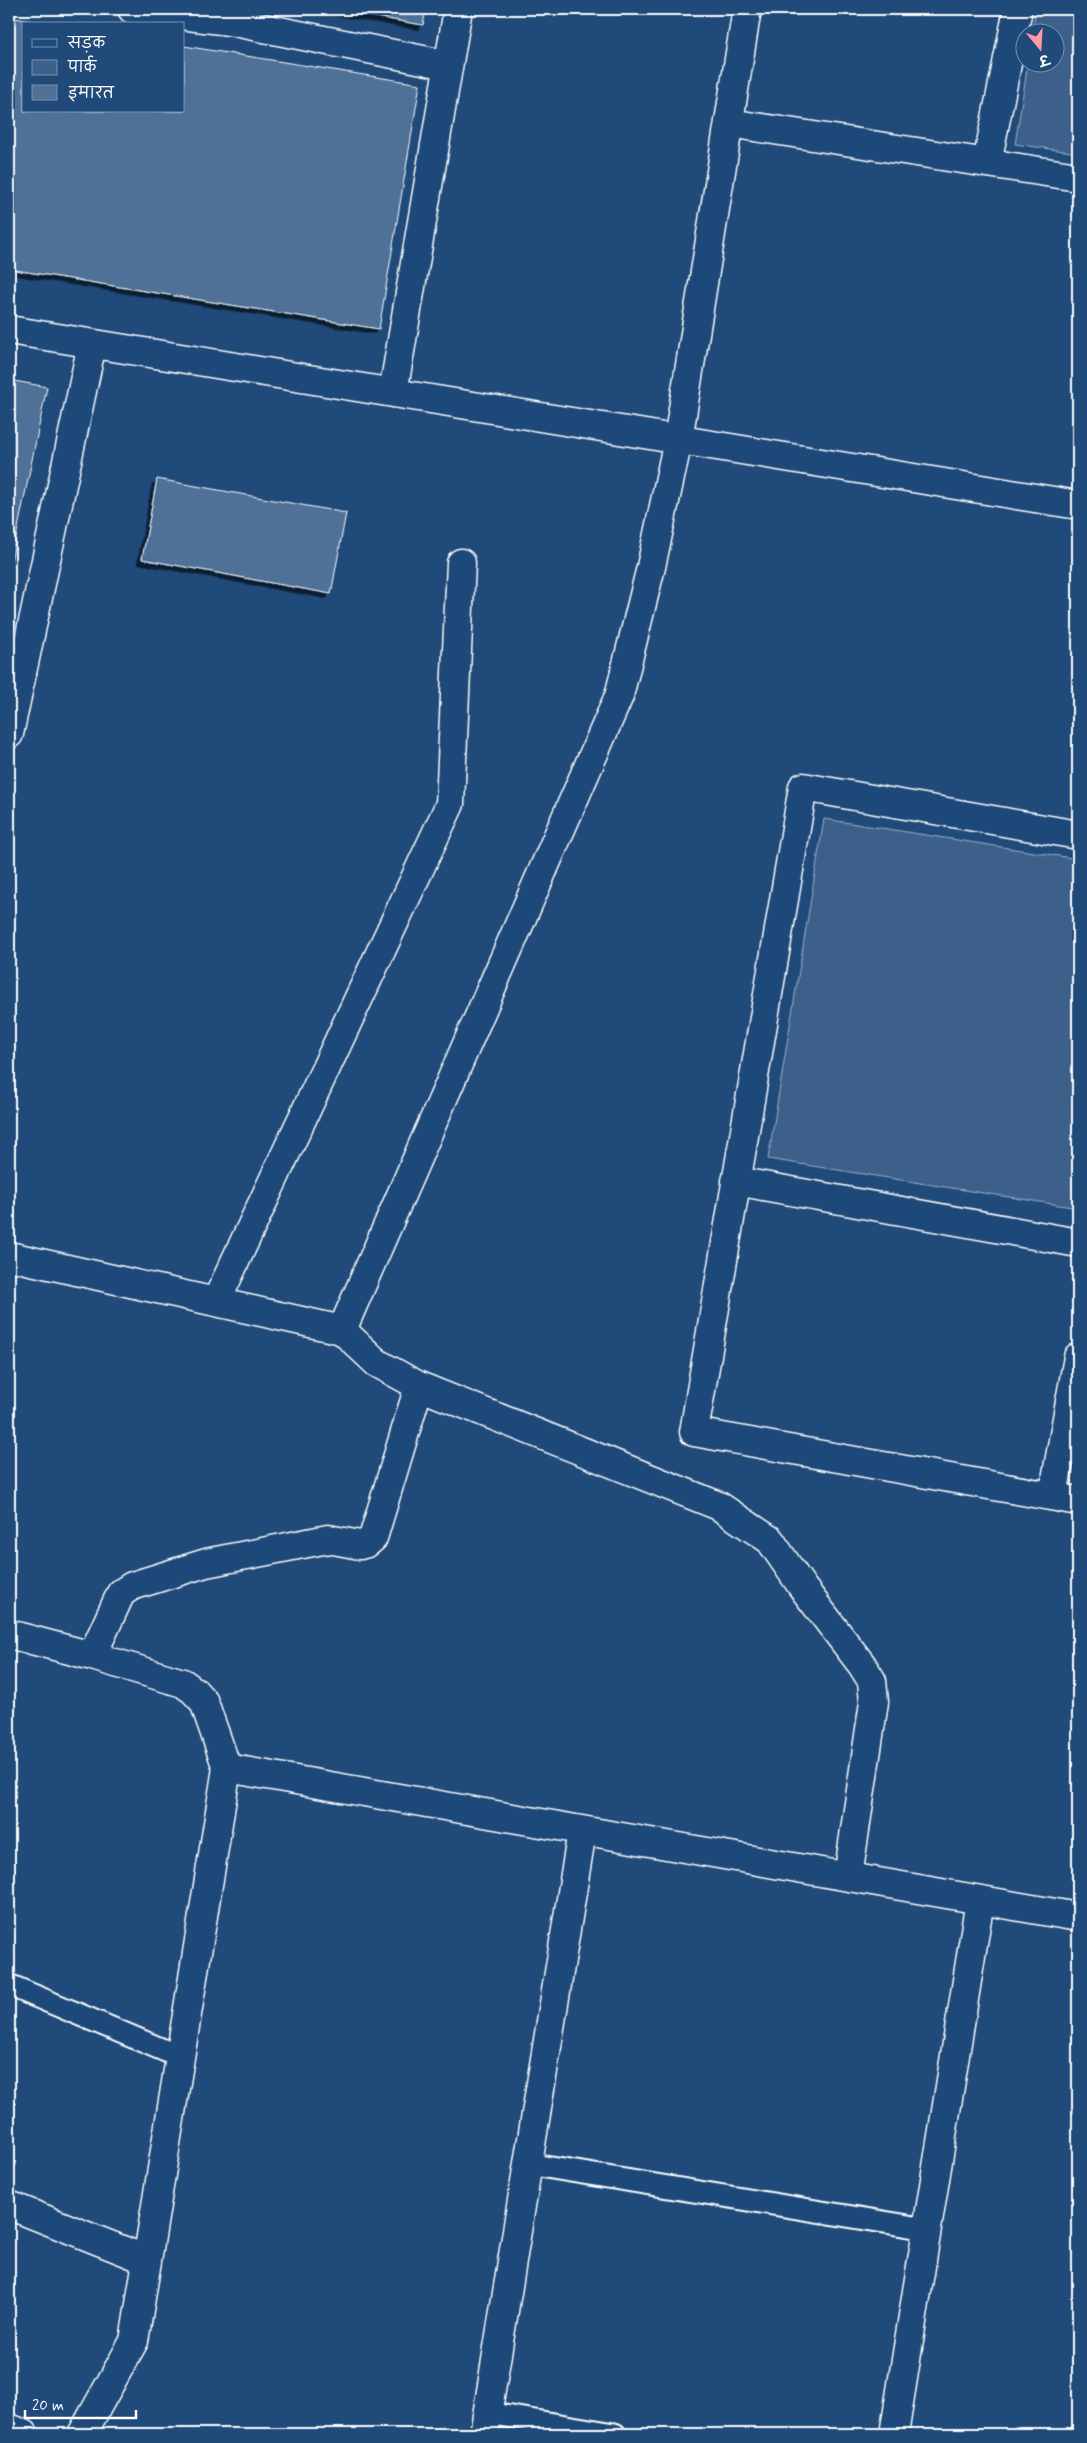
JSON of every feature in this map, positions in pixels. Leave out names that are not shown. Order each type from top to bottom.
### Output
[{"type":"street","points":[[132,9],[229,15],[448,64]]},
{"type":"street","points":[[392,393],[458,9]]},
{"type":"street","points":[[342,1330],[619,696],[651,567],[678,440],[747,9]]},
{"type":"street","points":[[987,163],[1018,9]]},
{"type":"street","points":[[729,123],[1078,177]]},
{"type":"street","points":[[9,330],[1078,505]]},
{"type":"street","points":[[9,734],[92,344]]},
{"type":"street","points":[[216,1302],[450,804],[461,563]]},
{"type":"street","points":[[1078,836],[803,787],[694,1432],[1066,1498],[1078,1357]]},
{"type":"street","points":[[736,1181],[1078,1243]]},
{"type":"street","points":[[9,1256],[342,1330],[377,1363],[419,1386],[720,1506],[770,1540],[872,1681],[874,1702],[848,1877]]},
{"type":"street","points":[[92,1656],[121,1593],[132,1586],[206,1562],[328,1539],[360,1545],[367,1543],[373,1538],[419,1386]]},
{"type":"street","points":[[9,1634],[182,1683],[194,1691],[204,1702],[227,1768],[134,2341],[82,2434]]},
{"type":"street","points":[[227,1768],[1078,1917]]},
{"type":"street","points":[[486,2424],[582,1831]]},
{"type":"street","points":[[894,2434],[980,1900]]},
{"type":"street","points":[[9,2205],[147,2260]]},
{"type":"street","points":[[9,2428],[24,2434]]},
{"type":"lane","points":[[9,1986],[180,2057]]},
{"type":"lane","points":[[528,2164],[927,2229]]},
{"type":"lane","points":[[486,2424],[615,2434]]},
{"type":"green space","points":[[1036,9],[1078,9],[1078,153],[1015,144],[1027,72],[1064,72],[1064,22],[1034,22]]},
{"type":"green space","points":[[824,819],[1078,859],[1078,1208],[768,1159]]},
{"type":"building","points":[[328,9],[426,9],[423,25]]},
{"type":"building","points":[[9,17],[37,22],[22,22],[22,112],[185,112],[185,46],[420,84],[379,329],[9,269]]},
{"type":"building","points":[[9,380],[47,387],[9,572]]},
{"type":"building","points":[[157,479],[346,513],[331,594],[142,559]]}]
